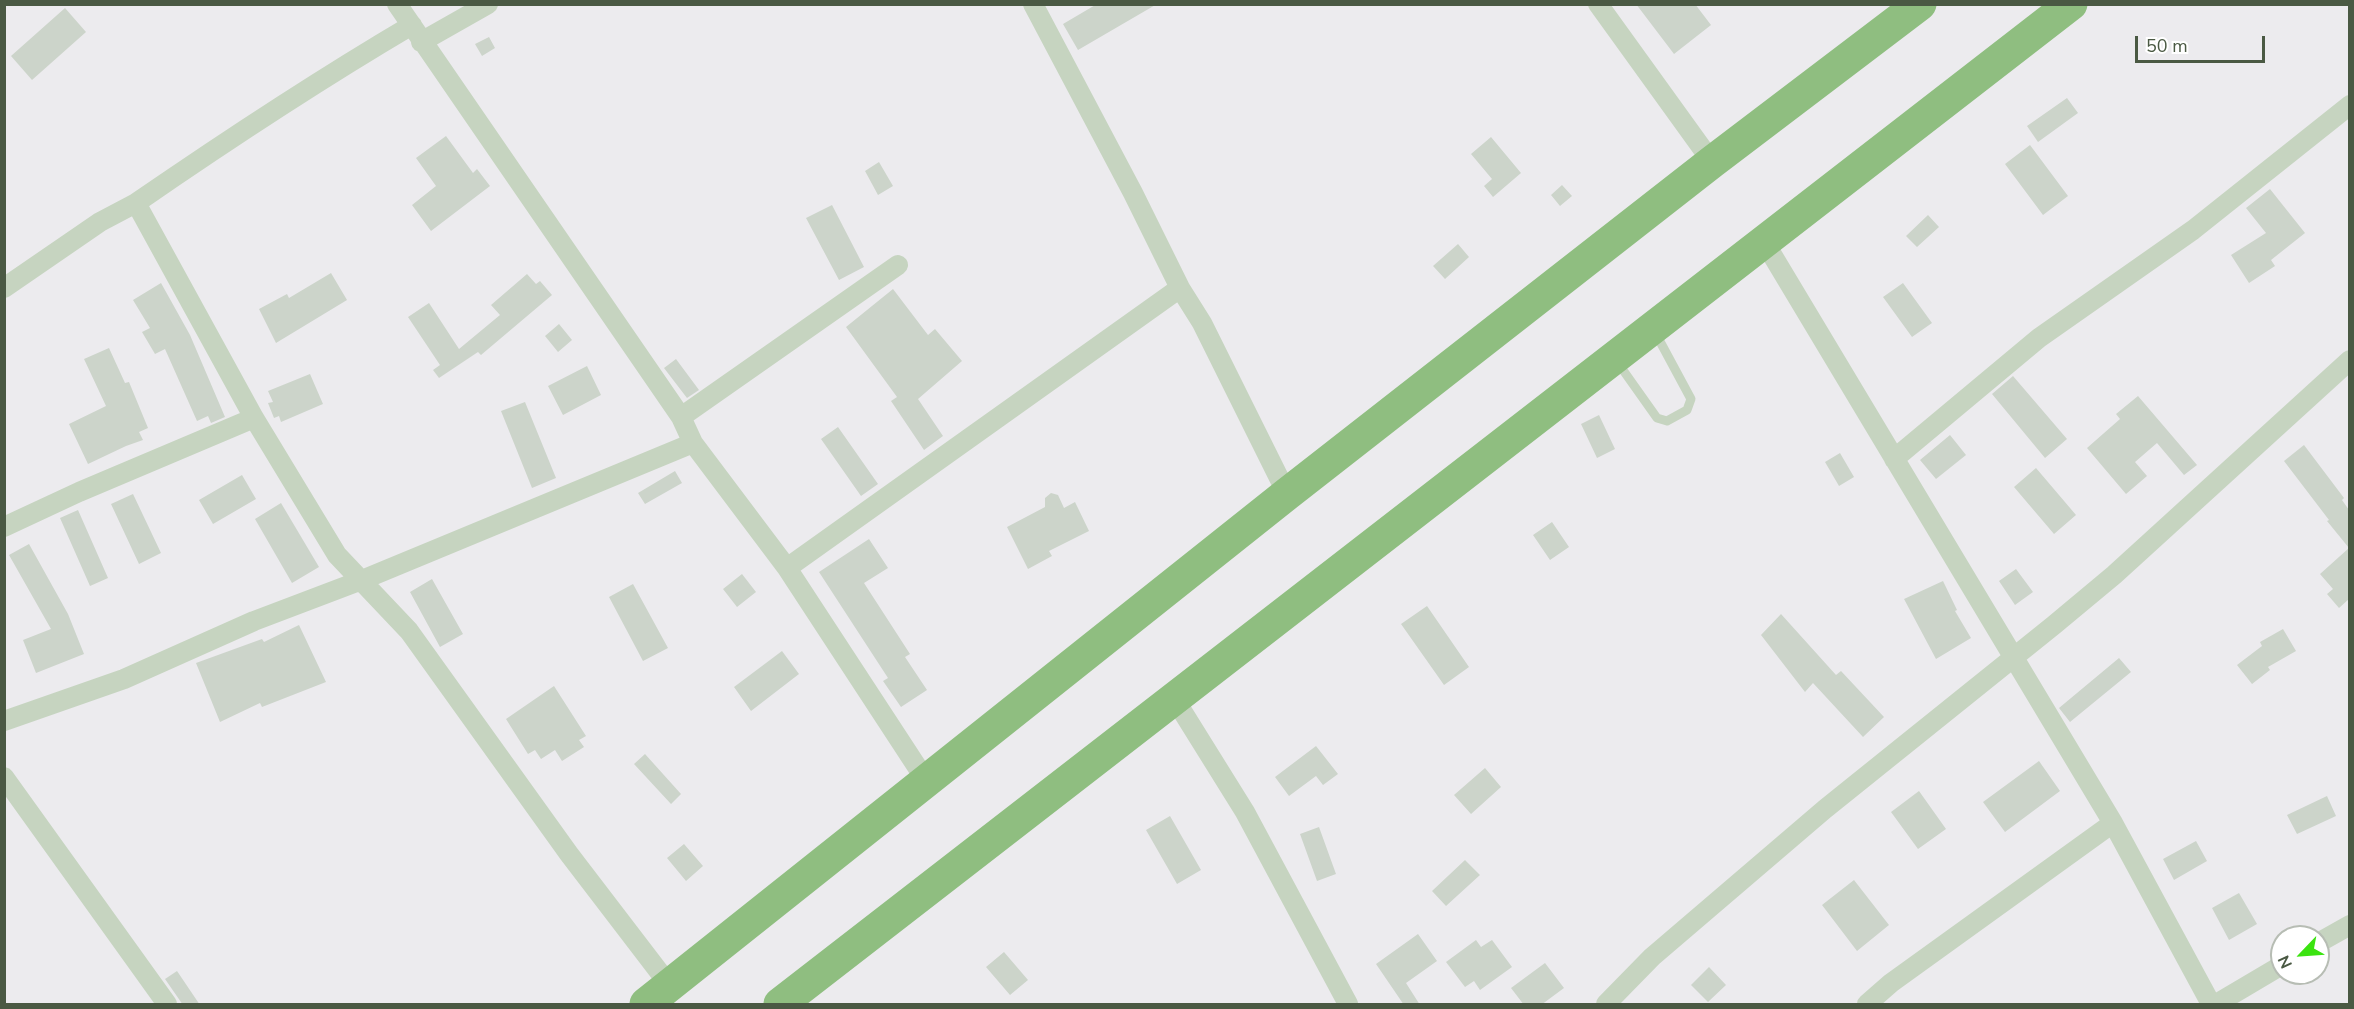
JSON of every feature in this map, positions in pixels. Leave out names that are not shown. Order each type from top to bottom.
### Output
[{"type":"highway","points":[[658,995],[1287,494],[1712,162],[1920,4]]},
{"type":"highway","points":[[780,1005],[2071,4]]},
{"type":"street","points":[[397,4],[681,417],[693,443],[787,568],[927,782]]},
{"type":"street","points":[[4,288],[100,222],[136,203],[245,127],[323,77],[488,4]]},
{"type":"street","points":[[1033,4],[1133,193],[1180,288],[1202,323],[1287,494]]},
{"type":"street","points":[[1598,4],[1712,162]]},
{"type":"street","points":[[1894,459],[2039,338],[2193,230],[2349,105]]},
{"type":"street","points":[[136,203],[254,418],[337,555],[409,631],[569,854],[658,995]]},
{"type":"street","points":[[1765,243],[2112,823],[2211,1005]]},
{"type":"street","points":[[681,417],[898,265]]},
{"type":"street","points":[[787,568],[1180,288]]},
{"type":"street","points":[[1606,1005],[1652,957],[1816,817],[2114,574],[2349,360]]},
{"type":"street","points":[[4,527],[79,492],[254,418]]},
{"type":"street","points":[[4,721],[124,679],[254,621],[362,580],[693,443]]},
{"type":"street","points":[[1174,698],[1245,812],[1348,1005]]},
{"type":"street","points":[[4,777],[167,1005]]},
{"type":"street","points":[[1867,1005],[1891,983],[2112,823]]},
{"type":"street","points":[[2330,937],[2349,925]]},
{"type":"street","points":[[2216,1005],[2270,972]]},
{"type":"lane","points":[[1615,358],[1657,418],[1667,421],[1687,410],[1691,399],[1653,329]]},
{"type":"building","points":[[1097,4],[1157,4],[1078,50],[1063,24]]},
{"type":"building","points":[[1636,4],[1695,4],[1711,25],[1674,54]]},
{"type":"building","points":[[65,8],[86,32],[32,80],[11,56]]},
{"type":"building","points":[[489,37],[495,48],[482,56],[475,44]]},
{"type":"building","points":[[2067,98],[2078,113],[2038,142],[2027,126]]},
{"type":"building","points":[[446,136],[473,173],[477,169],[490,186],[431,231],[412,205],[436,186],[416,158]]},
{"type":"building","points":[[1491,137],[1521,173],[1493,197],[1484,186],[1492,179],[1471,154]]},
{"type":"building","points":[[2030,145],[2068,196],[2043,215],[2005,164]]},
{"type":"building","points":[[879,162],[893,186],[878,195],[865,171]]},
{"type":"building","points":[[1562,185],[1572,196],[1560,206],[1551,195]]},
{"type":"building","points":[[2270,189],[2305,233],[2271,260],[2275,266],[2249,283],[2231,255],[2266,233],[2246,208]]},
{"type":"building","points":[[832,205],[864,267],[839,280],[806,218]]},
{"type":"building","points":[[1928,215],[1939,227],[1917,247],[1906,236]]},
{"type":"building","points":[[1458,244],[1469,257],[1445,279],[1433,266]]},
{"type":"building","points":[[331,273],[347,300],[276,343],[259,309],[287,294],[289,298]]},
{"type":"building","points":[[527,274],[536,284],[540,281],[552,295],[481,355],[478,352],[439,378],[433,370],[440,365],[408,317],[429,303],[459,349],[500,315],[491,305]]},
{"type":"building","points":[[161,283],[190,335],[225,417],[211,423],[208,416],[197,421],[165,349],[155,354],[142,332],[150,328],[133,300]]},
{"type":"building","points":[[1903,283],[1932,323],[1912,337],[1883,297]]},
{"type":"building","points":[[893,289],[928,335],[935,329],[962,361],[918,399],[943,436],[924,450],[891,401],[897,397],[846,327]]},
{"type":"building","points":[[559,324],[572,340],[558,352],[545,336]]},
{"type":"building","points":[[109,348],[125,383],[129,382],[148,428],[139,432],[143,440],[88,464],[69,424],[106,406],[84,359]]},
{"type":"building","points":[[676,359],[699,390],[687,398],[664,368]]},
{"type":"building","points":[[587,366],[601,395],[563,415],[548,386]]},
{"type":"building","points":[[310,374],[323,404],[281,422],[279,416],[274,418],[268,403],[273,402],[268,391]]},
{"type":"building","points":[[2013,376],[2067,439],[2045,458],[1992,394]]},
{"type":"building","points":[[2138,396],[2197,465],[2184,475],[2157,443],[2135,462],[2147,476],[2126,494],[2087,448],[2120,419],[2116,414]]},
{"type":"building","points":[[525,402],[556,478],[532,488],[501,411]]},
{"type":"building","points":[[1599,415],[1615,449],[1597,458],[1581,424]]},
{"type":"building","points":[[838,427],[878,484],[861,496],[821,439]]},
{"type":"building","points":[[1950,435],[1966,455],[1936,479],[1920,460]]},
{"type":"building","points":[[2304,445],[2344,498],[2342,500],[2349,510],[2349,548],[2284,461]]},
{"type":"building","points":[[1840,453],[1854,477],[1839,486],[1825,462]]},
{"type":"building","points":[[2036,468],[2076,515],[2054,534],[2014,487]]},
{"type":"building","points":[[675,471],[682,483],[645,504],[638,493]]},
{"type":"building","points":[[242,475],[256,499],[213,524],[199,500]]},
{"type":"building","points":[[1051,493],[1058,495],[1064,508],[1075,502],[1089,531],[1049,551],[1052,556],[1028,569],[1007,527],[1045,507],[1045,498]]},
{"type":"building","points":[[133,494],[161,553],[139,564],[111,504]]},
{"type":"building","points":[[281,503],[319,567],[292,583],[255,519]]},
{"type":"building","points":[[78,510],[108,578],[90,586],[60,518]]},
{"type":"building","points":[[1552,522],[1569,547],[1550,560],[1533,535]]},
{"type":"building","points":[[869,539],[888,568],[864,583],[910,654],[905,657],[927,690],[901,707],[883,681],[888,678],[819,572]]},
{"type":"building","points":[[29,544],[68,614],[84,654],[36,673],[23,640],[51,629],[9,555]]},
{"type":"building","points":[[2349,548],[2349,599],[2339,608],[2327,594],[2333,589],[2320,574]]},
{"type":"building","points":[[2016,569],[2033,592],[2015,605],[1999,581]]},
{"type":"building","points":[[742,574],[756,592],[737,607],[723,589]]},
{"type":"building","points":[[432,579],[463,634],[440,647],[410,592]]},
{"type":"building","points":[[1943,581],[1957,610],[1955,611],[1971,638],[1936,659],[1904,599]]},
{"type":"building","points":[[633,584],[668,648],[643,661],[609,597]]},
{"type":"building","points":[[1427,606],[1469,667],[1444,685],[1401,624]]},
{"type":"building","points":[[1781,614],[1836,675],[1841,671],[1884,717],[1863,737],[1813,683],[1805,692],[1761,635]]},
{"type":"building","points":[[299,625],[326,682],[262,707],[260,703],[220,722],[196,663],[262,639],[264,642]]},
{"type":"building","points":[[2283,629],[2296,651],[2268,667],[2270,670],[2252,684],[2237,665],[2262,646],[2260,642]]},
{"type":"building","points":[[782,651],[799,674],[751,711],[734,687]]},
{"type":"building","points":[[2119,658],[2131,672],[2070,722],[2059,708]]},
{"type":"building","points":[[554,686],[586,736],[579,740],[584,747],[562,761],[555,750],[541,759],[535,750],[528,754],[506,719]]},
{"type":"building","points":[[1316,746],[1338,774],[1323,785],[1316,776],[1289,796],[1275,777]]},
{"type":"building","points":[[645,754],[681,794],[671,804],[634,764]]},
{"type":"building","points":[[2039,761],[2060,791],[2005,832],[1983,802]]},
{"type":"building","points":[[1485,768],[1501,787],[1471,814],[1454,795]]},
{"type":"building","points":[[1919,791],[1946,829],[1918,849],[1891,812]]},
{"type":"building","points":[[2327,796],[2336,816],[2297,834],[2287,815]]},
{"type":"building","points":[[1170,816],[1201,870],[1177,884],[1146,830]]},
{"type":"building","points":[[1319,827],[1336,874],[1317,881],[1300,834]]},
{"type":"building","points":[[2196,841],[2207,861],[2174,880],[2163,859]]},
{"type":"building","points":[[684,844],[703,866],[686,881],[667,858]]},
{"type":"building","points":[[1465,860],[1480,875],[1446,906],[1432,891]]},
{"type":"building","points":[[1854,880],[1889,925],[1857,951],[1822,905]]},
{"type":"building","points":[[2239,893],[2257,924],[2229,940],[2212,908]]},
{"type":"building","points":[[1418,934],[1437,961],[1406,983],[1420,1005],[1404,1005],[1376,964]]},
{"type":"building","points":[[1476,940],[1481,947],[1492,940],[1512,967],[1480,990],[1474,981],[1465,987],[1446,962]]},
{"type":"building","points":[[1004,952],[1028,980],[1010,995],[986,967]]},
{"type":"building","points":[[1545,963],[1564,988],[1541,1005],[1524,1005],[1511,988]]},
{"type":"building","points":[[1709,967],[1726,985],[1708,1002],[1691,985]]},
{"type":"building","points":[[177,971],[200,1005],[183,1005],[165,979]]}]
